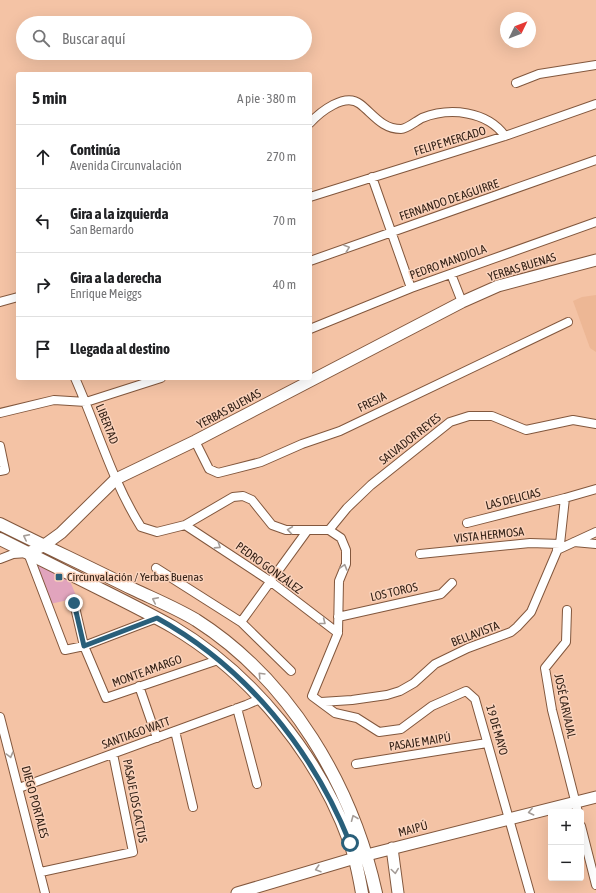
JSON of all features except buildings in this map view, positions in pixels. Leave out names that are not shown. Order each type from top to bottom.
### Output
[{"type":"main road","points":[[0,524],[195,619],[240,654],[280,695],[307,730],[330,767],[349,806],[360,856],[362,893]]},
{"type":"main road","points":[[0,539],[157,618],[189,638],[218,660],[260,699],[287,731],[318,777],[360,856],[376,893]]},
{"type":"main road","points":[[260,699],[280,695]]},
{"type":"street","points":[[516,83],[539,74],[596,65]]},
{"type":"street","points":[[312,121],[335,103],[352,101],[359,103],[382,123],[392,128],[402,129],[434,114],[456,112],[489,120],[498,126],[505,136]]},
{"type":"street","name":"FELIPE MERCADO","points":[[312,196],[505,136],[596,104]]},
{"type":"street","name":"FERNANDO DE AGUIRRE","points":[[312,260],[596,160]]},
{"type":"street","points":[[372,177],[411,288]]},
{"type":"street","name":"PEDRO MANDIOLA","points":[[312,326],[411,288],[596,222]]},
{"type":"street","name":"YERBAS BUENAS","points":[[0,559],[13,554],[28,553],[43,546],[61,533],[116,479],[195,441],[462,302],[498,286],[596,260]]},
{"type":"street","points":[[451,274],[462,302]]},
{"type":"street","points":[[0,302],[16,298]]},
{"type":"street","name":"FRESIA","points":[[195,441],[208,469],[218,473],[261,462],[302,444],[340,431],[568,322]]},
{"type":"street","name":"LIBERTAD","points":[[76,380],[116,479]]},
{"type":"street","points":[[0,412],[54,400],[86,402],[155,380]]},
{"type":"street","name":"SALVADOR REYES","points":[[329,530],[347,508],[371,485],[450,422],[470,416],[492,416],[526,430],[573,420],[596,424]]},
{"type":"street","points":[[0,446],[5,470],[0,471]]},
{"type":"street","points":[[116,479],[141,527],[157,532],[185,524],[233,497],[243,496],[252,500],[272,525],[286,530],[329,530],[341,538],[346,550],[346,564],[339,581],[338,633],[312,693],[314,699],[320,702]]},
{"type":"street","name":"LAS DELICIAS","points":[[467,523],[596,489]]},
{"type":"street","points":[[564,498],[559,547],[596,532]]},
{"type":"street","name":"PEDRO GONZÁLEZ","points":[[185,524],[270,581],[338,633]]},
{"type":"street","points":[[241,622],[307,531]]},
{"type":"street","points":[[571,542],[596,544]]},
{"type":"street","name":"VISTA HERMOSA","points":[[420,554],[530,543],[559,547]]},
{"type":"street","name":"BELLAVISTA","points":[[320,702],[352,700],[387,695],[400,691],[414,682],[435,664],[468,648],[511,632],[525,620],[531,612],[559,547]]},
{"type":"street","points":[[28,553],[65,650],[84,646],[157,618]]},
{"type":"street","points":[[156,568],[241,622],[290,671]]},
{"type":"street","name":"LOS TOROS","points":[[338,617],[440,594],[452,583]]},
{"type":"street","points":[[74,603],[84,646]]},
{"type":"street","name":"JOSÉ CARVAJAL","points":[[566,610],[566,642],[545,668],[552,710],[576,807]]},
{"type":"street","name":"MONTE AMARGO","points":[[84,646],[106,698],[218,660]]},
{"type":"street","points":[[139,686],[157,738]]},
{"type":"street","name":"19 DE MAYO","points":[[320,702],[335,713],[357,718],[379,732],[390,732],[401,729],[432,706],[466,691],[475,699],[530,893]]},
{"type":"street","name":"SANTIAGO WATT","points":[[19,788],[260,699]]},
{"type":"street","points":[[237,708],[257,784]]},
{"type":"street","name":"DIEGO PORTALES","points":[[0,717],[46,893]]},
{"type":"street","points":[[175,731],[193,807]]},
{"type":"street","name":"PASAJE MAIPÚ","points":[[356,764],[487,743]]},
{"type":"street","name":"PASAJE LOS CACTUS","points":[[41,872],[133,852],[114,754]]},
{"type":"street","name":"MAIPÚ","points":[[238,893],[261,890],[360,856],[509,817],[576,807],[596,797]]},
{"type":"street","points":[[584,838],[596,885]]},
{"type":"street","points":[[392,848],[398,893]]},
{"type":"shaded area","points":[[596,295],[596,352],[590,348],[573,301],[582,297]]},
{"type":"shaded area","points":[[41,563],[68,576],[77,598],[50,604],[36,568]]},
{"type":"place","name":"Circunvalación / Yerbas Buenas","points":[[59,577]]},
{"type":"route","points":[[74,603],[84,646],[157,618],[204,648],[232,672],[268,708],[298,746],[327,793],[350,843]]}]
